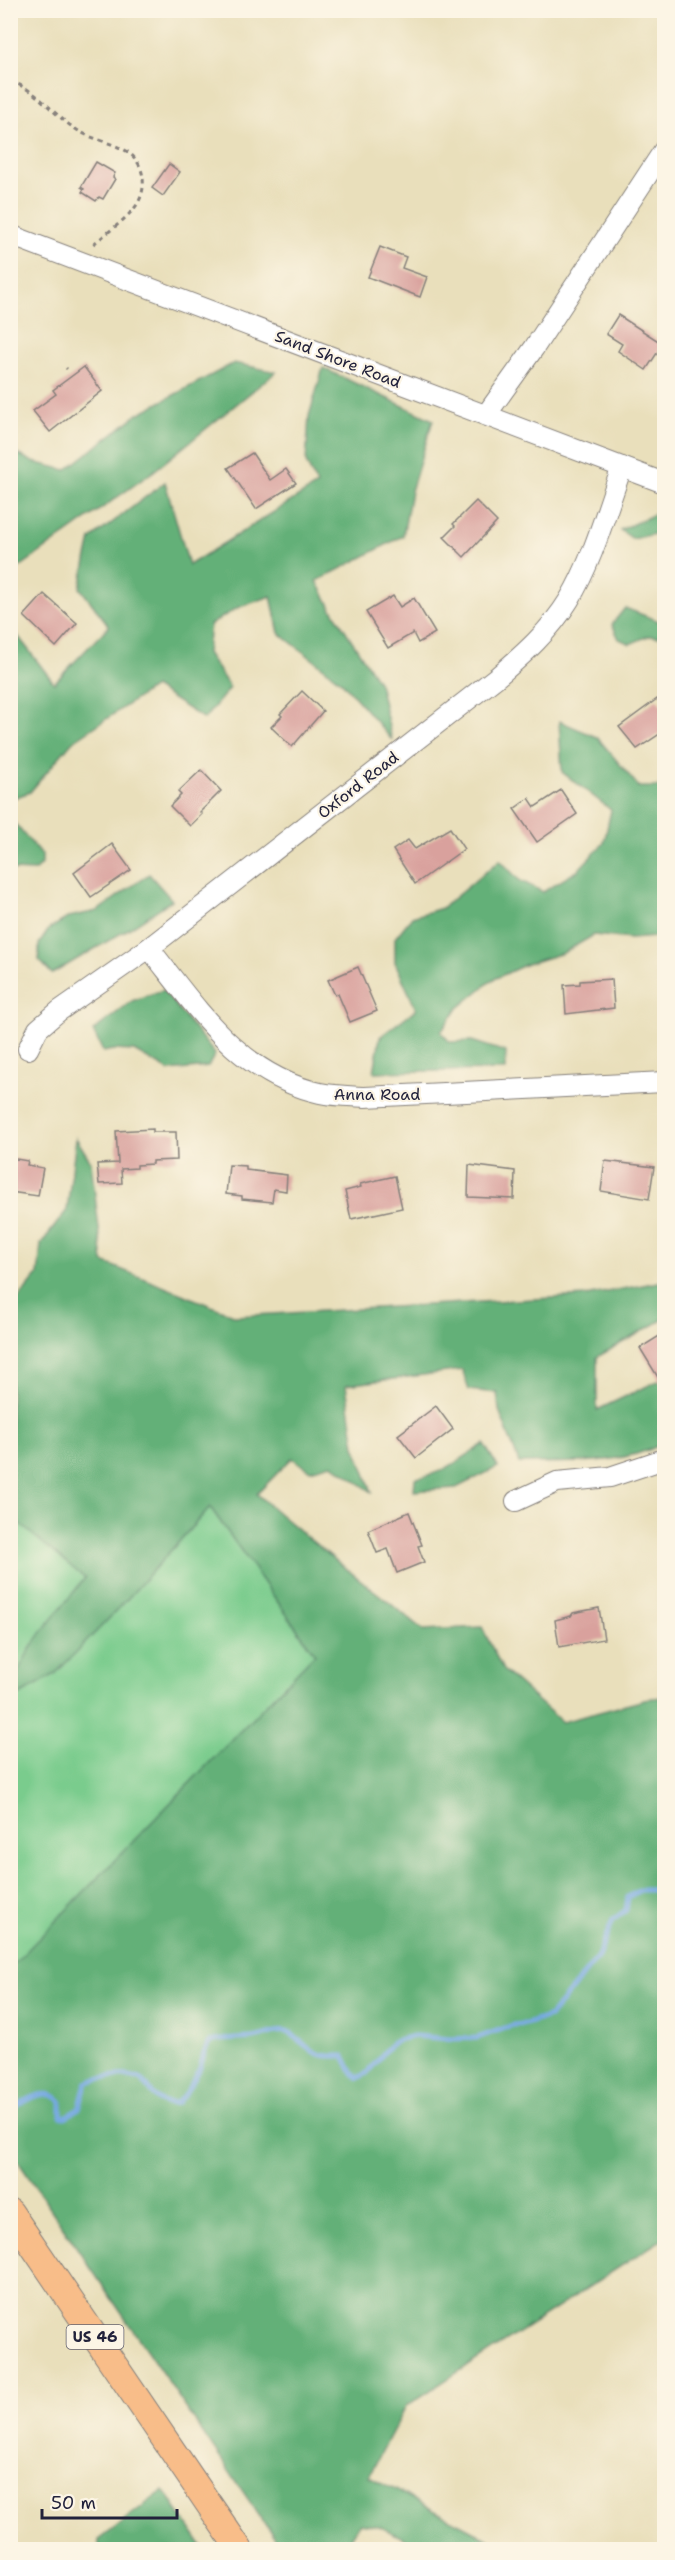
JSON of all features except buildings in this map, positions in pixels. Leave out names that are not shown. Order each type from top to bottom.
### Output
[{"type":"main road","name":"US 46","points":[[10,2212],[240,2550]]},
{"type":"street","points":[[486,416],[534,348],[664,150]]},
{"type":"street","name":"Sand Shore Road","points":[[10,236],[664,483]]},
{"type":"street","name":"Oxford Road","points":[[28,1049],[38,1029],[59,1011],[149,948],[536,644],[574,592],[592,551],[622,467]]},
{"type":"street","name":"Anna Road","points":[[149,948],[214,1031],[232,1048],[276,1078],[310,1090],[333,1095],[365,1097],[664,1082]]},
{"type":"street","points":[[516,1501],[557,1482],[610,1477],[664,1459]]},
{"type":"path","points":[[10,81],[32,92],[74,128],[87,136],[127,152],[135,158],[142,172],[143,188],[136,206],[86,251],[81,263]]},
{"type":"green space","points":[[234,363],[276,372],[154,471],[17,569],[11,580],[11,405],[16,453],[33,462],[66,470],[138,414]]},
{"type":"green space","points":[[323,368],[433,420],[411,491],[403,536],[317,581],[333,611],[379,683],[392,740],[342,682],[279,633],[271,596],[237,608],[210,625],[207,653],[230,688],[204,719],[154,687],[72,742],[30,792],[11,799],[11,627],[54,683],[109,626],[80,588],[91,539],[165,482],[189,565],[317,485],[306,462],[309,416]]},
{"type":"green space","points":[[664,510],[664,541],[654,534],[633,539],[620,530]]},
{"type":"green space","points":[[625,608],[664,623],[664,637],[648,636],[630,644],[619,639],[612,624]]},
{"type":"green space","points":[[559,721],[597,737],[639,787],[664,787],[664,885],[655,937],[630,939],[594,935],[563,953],[527,964],[492,980],[457,1009],[441,1032],[450,1042],[472,1041],[506,1052],[505,1070],[374,1072],[380,1037],[416,1009],[395,962],[395,938],[412,917],[442,908],[500,860],[519,880],[543,892],[577,871],[604,843],[611,810],[562,772]]},
{"type":"green space","points":[[10,818],[42,855],[42,864],[34,871],[11,870]]},
{"type":"green space","points":[[149,874],[172,900],[52,974],[39,960],[39,944],[49,929],[69,917],[97,911]]},
{"type":"green space","points":[[163,990],[215,1054],[208,1067],[169,1071],[134,1051],[103,1052],[93,1031],[132,1001]]},
{"type":"green space","points":[[76,1138],[91,1162],[103,1262],[236,1316],[586,1296],[664,1281],[664,1319],[597,1357],[597,1410],[664,1378],[664,1443],[630,1456],[612,1459],[519,1463],[499,1410],[497,1393],[469,1390],[462,1370],[346,1385],[355,1446],[372,1492],[332,1464],[310,1470],[292,1458],[257,1494],[423,1630],[482,1627],[503,1670],[562,1722],[652,1698],[664,1697],[664,2238],[406,2406],[369,2476],[507,2549],[425,2549],[379,2526],[360,2523],[342,2549],[282,2549],[11,2151],[10,1968],[315,1654],[210,1507],[120,1607],[55,1674],[11,1700],[13,1685],[28,1652],[51,1619],[85,1578],[10,1516],[11,1304],[13,1305],[38,1275],[41,1244],[67,1210]]},
{"type":"green space","points":[[484,1444],[498,1467],[456,1488],[414,1491],[415,1478],[443,1470]]},
{"type":"green space","points":[[210,1507],[315,1654],[11,1968],[11,1700],[55,1674],[120,1607]]},
{"type":"green space","points":[[11,1516],[85,1578],[30,1649],[11,1691]]},
{"type":"green space","points":[[164,2490],[204,2549],[99,2549],[99,2539]]},
{"type":"waterway","points":[[10,2110],[36,2096],[49,2094],[61,2101],[61,2116],[65,2117],[79,2109],[86,2083],[120,2076],[139,2079],[158,2100],[177,2103],[197,2074],[209,2042],[252,2038],[278,2032],[291,2033],[315,2053],[324,2056],[344,2056],[352,2072],[358,2078],[367,2073],[392,2043],[401,2039],[415,2036],[449,2039],[477,2038],[513,2025],[526,2024],[550,2016],[598,1957],[613,1920],[626,1910],[628,1897],[640,1890],[664,1890]]}]
